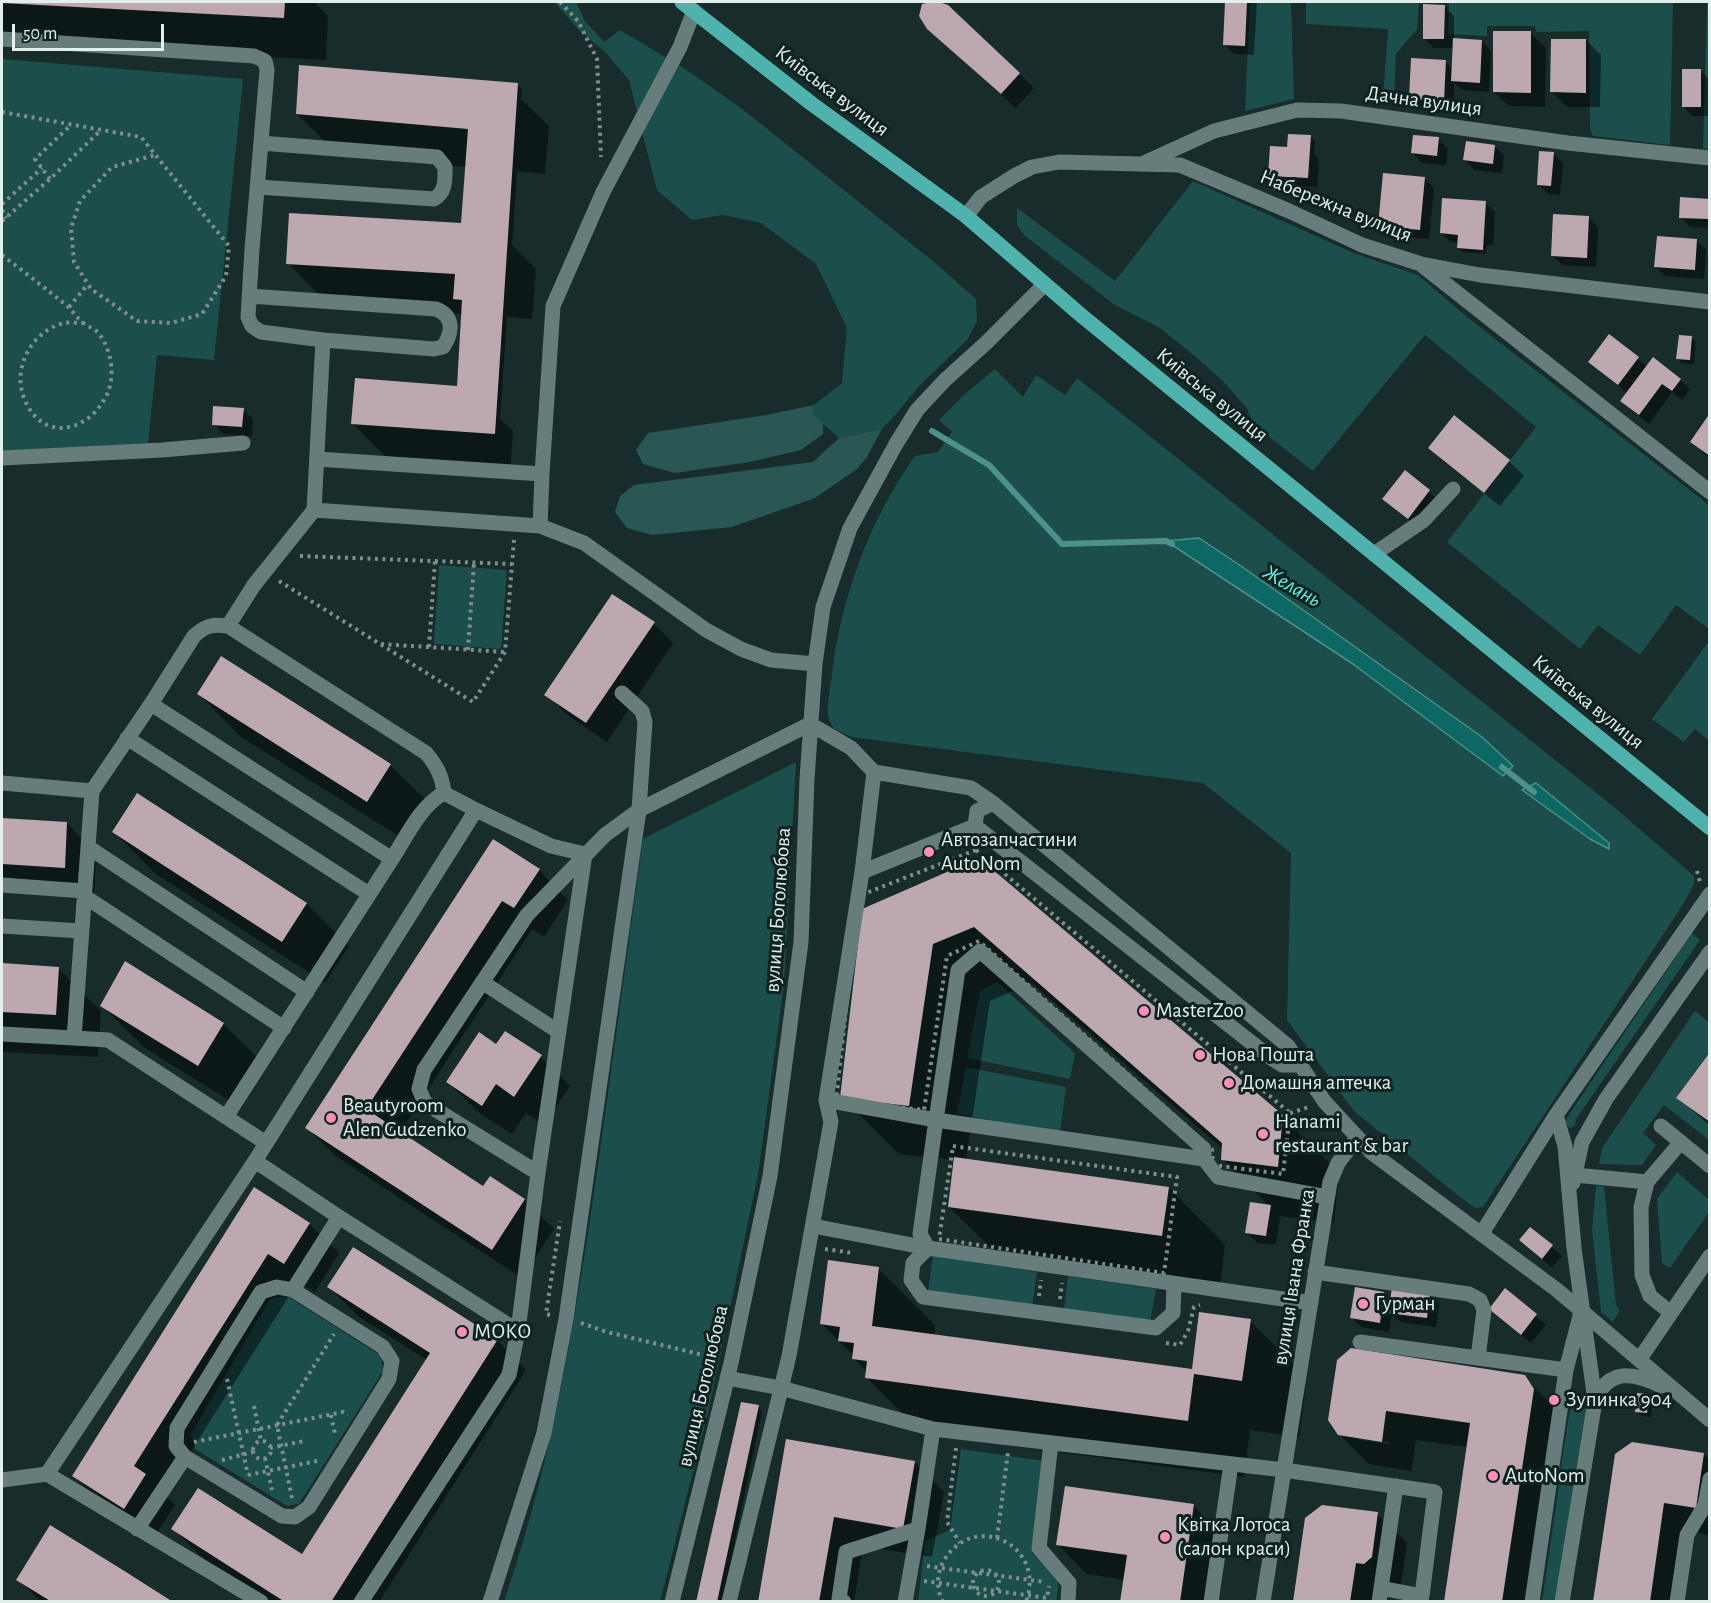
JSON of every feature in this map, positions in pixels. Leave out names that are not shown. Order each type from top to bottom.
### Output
[{"type":"main road","name":"Київська вулиця","points":[[688,6],[812,104],[966,216],[1044,285],[1710,828]]},
{"type":"street","points":[[540,526],[553,306],[603,192],[680,47],[688,6]]},
{"type":"street","points":[[2,39],[254,56],[265,61],[267,70],[249,296],[249,317],[252,326],[261,332],[323,340],[434,349],[444,347],[449,338],[450,320],[446,312],[436,309],[249,296]]},
{"type":"street","name":"Дачна вулиця","points":[[1140,165],[1214,131],[1297,110],[1341,111],[1568,143],[1710,158]]},
{"type":"street","points":[[258,187],[434,199],[440,196],[444,188],[446,168],[436,157],[261,143]]},
{"type":"street","name":"Набережна вулиця","points":[[966,216],[981,197],[1032,167],[1059,162],[1180,165],[1362,245],[1421,264],[1480,275],[1710,302]]},
{"type":"street","points":[[1421,264],[1710,492]]},
{"type":"street","name":"вулиця Боголюбова","points":[[672,1602],[729,1370],[770,1176],[801,942],[810,724],[823,608],[850,528],[917,410],[1044,285]]},
{"type":"street","points":[[228,626],[265,572],[314,510],[323,340]]},
{"type":"street","points":[[2,458],[162,450],[243,443]]},
{"type":"street","points":[[317,459],[542,474]]},
{"type":"street","points":[[1374,555],[1424,520],[1452,489]]},
{"type":"street","points":[[314,510],[540,526],[584,543],[706,630],[741,649],[771,660],[815,664]]},
{"type":"street","points":[[74,1038],[92,791],[194,636],[204,627],[214,624],[228,626],[426,753],[437,765],[443,780],[444,794]]},
{"type":"street","points":[[490,1602],[544,1433],[566,1319],[639,810],[645,722],[642,711],[622,693]]},
{"type":"street","points":[[151,704],[392,859]]},
{"type":"street","points":[[538,1173],[425,1103],[419,1089],[424,1070],[527,915],[605,835],[639,810],[810,724],[851,748],[874,772],[971,788],[993,803],[1288,1046],[1324,1101],[1372,1153],[1582,1310],[1710,1420]]},
{"type":"street","points":[[127,738],[369,894]]},
{"type":"street","points":[[729,1602],[789,1356],[813,1226],[831,1122],[826,1100],[862,872],[874,772]]},
{"type":"street","points":[[2,783],[92,791]]},
{"type":"street","points":[[444,794],[552,846],[585,854]]},
{"type":"street","points":[[226,1117],[426,806],[444,794]]},
{"type":"street","points":[[975,826],[977,811],[993,803]]},
{"type":"street","points":[[47,1474],[255,1161],[476,810]]},
{"type":"street","points":[[862,872],[975,826]]},
{"type":"street","points":[[975,826],[1271,1058],[1282,1065],[1301,1065]]},
{"type":"street","points":[[88,847],[307,992]]},
{"type":"street","points":[[361,1602],[509,1375],[518,1331],[538,1173],[585,854]]},
{"type":"street","points":[[2,885],[84,894],[284,1028]]},
{"type":"street","points":[[1482,1233],[1556,1115],[1706,892]]},
{"type":"street","points":[[2,926],[81,931]]},
{"type":"street","points":[[928,1248],[920,1234],[958,970],[980,951],[1204,1149],[1204,1159],[1218,1177],[1327,1197]]},
{"type":"street","points":[[1570,1195],[1582,1142],[1606,1099],[1710,952]]},
{"type":"street","points":[[482,982],[559,1032]]},
{"type":"street","points":[[2,1034],[108,1040],[266,1143]]},
{"type":"street","points":[[826,1100],[936,1120],[1204,1159]]},
{"type":"street","points":[[1556,1115],[1565,1146],[1574,1248],[1594,1401]]},
{"type":"street","points":[[1660,1126],[1710,1166]]},
{"type":"street","name":"вулиця Івана Франка","points":[[1263,1602],[1330,1182],[1338,1164],[1357,1138]]},
{"type":"street","points":[[1671,1313],[1650,1296],[1642,1275],[1641,1207],[1647,1182],[1681,1142]]},
{"type":"street","points":[[255,1161],[518,1331]]},
{"type":"street","points":[[1575,1175],[1647,1182]]},
{"type":"street","points":[[293,1290],[339,1217]]},
{"type":"street","points":[[813,1226],[928,1248],[1311,1303]]},
{"type":"street","points":[[928,1248],[913,1263],[911,1280],[923,1297],[1156,1328],[1173,1313],[1174,1284]]},
{"type":"street","points":[[1640,1360],[1710,1256]]},
{"type":"street","points":[[1315,1272],[1469,1294],[1480,1300],[1484,1310],[1478,1358]]},
{"type":"street","points":[[137,1529],[180,1451],[177,1428],[261,1292],[277,1287],[293,1290],[383,1347],[392,1361],[389,1379],[362,1423],[309,1506],[296,1517],[282,1516],[180,1451]]},
{"type":"street","points":[[1532,1602],[1566,1370],[1582,1310]]},
{"type":"street","points":[[1360,1342],[1566,1370]]},
{"type":"street","points":[[729,1370],[781,1388],[933,1429],[1284,1470],[1396,1486],[1435,1492],[1422,1596],[1380,1595],[1396,1486]]},
{"type":"street","points":[[1562,1602],[1594,1401],[1599,1389],[1617,1376],[1633,1375],[1679,1395]]},
{"type":"street","points":[[1562,1394],[1571,1388],[1580,1387],[1587,1391],[1594,1401]]},
{"type":"street","points":[[905,1602],[933,1429]]},
{"type":"street","points":[[1051,1443],[1039,1548],[1070,1583],[1068,1602]]},
{"type":"street","points":[[1211,1602],[1231,1464]]},
{"type":"street","points":[[2,1480],[47,1474],[258,1601]]},
{"type":"street","points":[[1677,1602],[1687,1534],[1705,1505],[1710,1479]]},
{"type":"street","points":[[843,1602],[839,1599],[846,1552],[918,1529]]},
{"type":"path","points":[[560,2],[578,21],[597,59],[601,159]]},
{"type":"path","points":[[2,112],[141,137],[229,246],[226,276],[202,314],[171,323],[137,321],[90,288],[74,262],[71,228],[80,201],[112,167],[155,155]]},
{"type":"path","points":[[50,179],[35,159],[72,124]]},
{"type":"path","points":[[2,221],[101,130]]},
{"type":"path","points":[[2,204],[42,168]]},
{"type":"path","points":[[2,210],[6,218]]},
{"type":"path","points":[[2,255],[69,307],[83,323],[99,333],[109,352],[112,373],[108,393],[98,410],[83,423],[65,430],[50,426],[36,417],[24,398],[20,375],[27,350],[43,333],[64,323],[83,323]]},
{"type":"path","points":[[69,307],[88,284]]},
{"type":"path","points":[[265,572],[473,702],[505,652],[515,525]]},
{"type":"path","points":[[279,555],[512,564]]},
{"type":"path","points":[[429,647],[435,561]]},
{"type":"path","points":[[468,650],[474,563]]},
{"type":"path","points":[[380,644],[505,652]]},
{"type":"path","points":[[1697,871],[1706,892]]},
{"type":"path","points":[[953,1146],[1177,1178],[1164,1273],[939,1239],[953,1146]]},
{"type":"path","points":[[560,1221],[546,1314],[729,1370]]},
{"type":"path","points":[[296,1517],[277,1425],[342,1321]]},
{"type":"path","points":[[222,1355],[248,1475]]},
{"type":"path","points":[[254,1406],[261,1441]]},
{"type":"path","points":[[180,1451],[239,1433],[343,1412],[362,1423]]},
{"type":"path","points":[[223,1480],[340,1456],[331,1414]]},
{"type":"path","points":[[957,1432],[947,1522],[960,1543]]},
{"type":"path","points":[[997,1538],[1010,1438]]},
{"type":"path","points":[[261,1441],[267,1443],[270,1448],[270,1454],[265,1458],[257,1458],[253,1452],[254,1445],[261,1441]]},
{"type":"path","points":[[270,1448],[304,1441]]},
{"type":"path","points":[[220,1460],[253,1452]]},
{"type":"path","points":[[265,1458],[273,1491]]},
{"type":"path","points":[[942,1602],[938,1583],[940,1568],[948,1553],[960,1543],[974,1537],[989,1536],[1003,1540],[1016,1548],[1025,1561],[1030,1580],[1026,1602]]},
{"type":"path","points":[[940,1568],[1049,1582],[1047,1598],[938,1583],[910,1571],[940,1568]]},
{"type":"path","points":[[974,1588],[973,1580],[977,1573]]},
{"type":"path","points":[[996,1592],[1000,1584],[998,1576]]},
{"type":"green space","points":[[554,2],[576,2],[585,21],[604,42],[620,30],[685,69],[741,108],[934,262],[976,299],[977,321],[967,340],[919,386],[882,429],[839,438],[813,415],[814,405],[842,383],[847,328],[816,264],[761,223],[723,215],[692,220],[657,190],[629,80],[604,51],[581,32]]},
{"type":"green space","points":[[1250,2],[1291,2],[1294,99],[1245,111]]},
{"type":"green space","points":[[1306,2],[1419,2],[1417,29],[1396,54],[1394,100],[1383,99],[1388,29],[1306,24]]},
{"type":"green space","points":[[1419,2],[1673,2],[1670,145],[1593,136],[1590,130],[1589,31],[1536,32],[1535,26],[1487,26],[1487,36],[1448,34],[1449,3]]},
{"type":"green space","points":[[1707,2],[1710,2],[1709,149],[1703,149]]},
{"type":"green space","points":[[2,59],[243,79],[214,360],[157,355],[148,443],[2,451]]},
{"type":"green space","points":[[1193,181],[1356,254],[1418,275],[1467,317],[1709,505],[1709,629],[1676,605],[1640,655],[1598,625],[1580,649],[1447,542],[1536,427],[1425,335],[1313,471],[1254,425],[1246,407],[1223,381],[1196,357],[1160,328],[1115,305],[1025,236],[1017,225],[1017,208],[1115,281]]},
{"type":"green space","points":[[995,369],[1023,397],[1036,375],[1065,395],[1077,378],[1614,807],[1694,876],[1694,884],[1684,903],[1483,1207],[1475,1208],[1460,1197],[1354,1111],[1287,1020],[1291,853],[1203,783],[851,737],[833,728],[828,716],[828,706],[836,645],[850,588],[871,532],[899,480],[915,456],[938,452],[952,432],[939,420]]},
{"type":"green space","points":[[439,565],[507,570],[501,649],[434,644]]},
{"type":"green space","points":[[1709,641],[1709,741],[1695,729],[1684,742],[1652,719]]},
{"type":"green space","points":[[796,762],[784,984],[758,1175],[708,1413],[660,1601],[504,1601],[538,1487],[575,1313],[594,1195],[643,839]]},
{"type":"green space","points":[[1692,933],[1700,940],[1576,1119],[1575,1126],[1569,1128],[1565,1122],[1570,1113]]},
{"type":"green space","points":[[997,982],[1075,1053],[1070,1079],[967,1058],[980,991]]},
{"type":"green space","points":[[1695,1011],[1709,1022],[1709,1052],[1676,1098],[1709,1122],[1709,1140],[1664,1105],[1643,1133],[1656,1145],[1642,1165],[1599,1164],[1602,1148]]},
{"type":"green space","points":[[966,1067],[1066,1087],[1060,1132],[957,1114]]},
{"type":"green space","points":[[1677,1172],[1709,1200],[1709,1212],[1670,1268],[1662,1263],[1657,1199]]},
{"type":"green space","points":[[1596,1186],[1604,1186],[1616,1305],[1620,1310],[1613,1322],[1601,1312],[1592,1231]]},
{"type":"green space","points":[[933,1256],[1037,1272],[1032,1307],[928,1291]]},
{"type":"green space","points":[[1068,1276],[1156,1289],[1150,1322],[1064,1311]]},
{"type":"green space","points":[[287,1296],[381,1356],[383,1371],[299,1504],[287,1506],[195,1449],[191,1434],[270,1299]]},
{"type":"green space","points":[[1577,1394],[1584,1396],[1587,1403],[1575,1474],[1560,1472],[1571,1402]]},
{"type":"green space","points":[[961,1449],[1044,1461],[1032,1553],[1059,1581],[1056,1601],[918,1602],[925,1541],[950,1530]]},
{"type":"green space","points":[[1559,1485],[1574,1486],[1557,1601],[1542,1602]]},
{"type":"shaded area","points":[[814,405],[813,414],[823,423],[823,434],[801,450],[750,462],[675,473],[643,464],[636,450],[648,433],[766,415]]},
{"type":"shaded area","points":[[882,429],[867,457],[857,469],[815,498],[732,527],[652,535],[627,528],[615,512],[620,496],[634,485],[813,462],[839,438]]},
{"type":"shaded area","points":[[1199,538],[1482,737],[1513,766],[1503,776],[1353,664],[1166,541]]},
{"type":"shaded area","points":[[1536,783],[1609,843],[1609,849],[1590,839],[1522,790]]},
{"type":"building","points":[[2,2],[285,2],[284,18]]},
{"type":"building","points":[[930,2],[948,5],[1020,73],[1001,94],[927,29],[919,16],[922,4]]},
{"type":"building","points":[[1225,2],[1247,2],[1245,46],[1223,45]]},
{"type":"building","points":[[1423,4],[1445,5],[1444,39],[1423,39]]},
{"type":"building","points":[[1493,31],[1531,31],[1531,93],[1493,92]]},
{"type":"building","points":[[1453,38],[1482,40],[1480,83],[1451,81]]},
{"type":"building","points":[[1551,39],[1586,39],[1586,93],[1550,92]]},
{"type":"building","points":[[1411,58],[1446,60],[1444,101],[1409,99]]},
{"type":"building","points":[[299,65],[518,83],[495,434],[351,424],[355,378],[457,386],[462,300],[453,299],[455,274],[286,264],[289,213],[461,223],[468,129],[296,114]]},
{"type":"building","points":[[1682,69],[1701,69],[1701,107],[1682,107]]},
{"type":"building","points":[[1288,134],[1311,135],[1308,178],[1268,176],[1270,146],[1287,147]]},
{"type":"building","points":[[1413,135],[1439,137],[1437,156],[1411,153]]},
{"type":"building","points":[[1466,141],[1495,145],[1493,164],[1463,160]]},
{"type":"building","points":[[1539,151],[1554,152],[1551,186],[1537,185]]},
{"type":"building","points":[[1383,173],[1425,177],[1420,230],[1378,226]]},
{"type":"building","points":[[1680,197],[1710,199],[1709,219],[1679,218]]},
{"type":"building","points":[[1442,198],[1486,201],[1483,250],[1457,248],[1458,235],[1440,233]]},
{"type":"building","points":[[1553,214],[1589,216],[1587,258],[1551,256]]},
{"type":"building","points":[[1657,236],[1697,239],[1695,270],[1654,267]]},
{"type":"building","points":[[1609,334],[1639,357],[1618,385],[1588,362]]},
{"type":"building","points":[[1679,335],[1692,336],[1690,360],[1676,359]]},
{"type":"building","points":[[1653,357],[1681,379],[1672,391],[1662,384],[1639,415],[1620,401]]},
{"type":"building","points":[[213,406],[244,408],[242,427],[212,425]]},
{"type":"building","points":[[1710,413],[1710,456],[1690,442]]},
{"type":"building","points":[[1454,415],[1510,460],[1484,493],[1428,448]]},
{"type":"building","points":[[1405,470],[1430,490],[1408,519],[1382,499]]},
{"type":"building","points":[[612,594],[655,622],[586,723],[544,695]]},
{"type":"building","points":[[221,656],[391,764],[367,802],[197,694]]},
{"type":"building","points":[[137,793],[307,903],[282,942],[112,832]]},
{"type":"building","points":[[2,818],[67,822],[65,868],[2,864]]},
{"type":"building","points":[[493,839],[540,869],[514,908],[502,901],[366,1109],[483,1186],[490,1176],[525,1199],[492,1250],[305,1128]]},
{"type":"building","points":[[979,858],[1283,1115],[1278,1167],[1221,1160],[1222,1143],[974,927],[933,944],[909,1106],[840,1098],[862,909]]},
{"type":"building","points":[[125,961],[224,1023],[198,1066],[100,1006]]},
{"type":"building","points":[[2,963],[59,967],[56,1015],[2,1012]]},
{"type":"building","points":[[505,1031],[542,1055],[514,1097],[496,1084],[482,1106],[446,1082],[479,1032],[496,1044]]},
{"type":"building","points":[[1710,1052],[1710,1122],[1676,1098]]},
{"type":"building","points":[[954,1157],[1169,1187],[1162,1236],[948,1207]]},
{"type":"building","points":[[254,1187],[310,1223],[284,1264],[268,1254],[134,1466],[146,1474],[124,1509],[72,1476]]},
{"type":"building","points":[[1250,1202],[1271,1205],[1266,1236],[1245,1233]]},
{"type":"building","points":[[1530,1227],[1553,1245],[1542,1259],[1519,1240]]},
{"type":"building","points":[[353,1247],[498,1339],[331,1602],[285,1602],[171,1529],[198,1488],[302,1554],[430,1353],[327,1287]]},
{"type":"building","points":[[828,1260],[879,1267],[872,1326],[1192,1369],[1199,1312],[1251,1319],[1242,1381],[1194,1374],[1188,1421],[865,1378],[867,1361],[852,1359],[854,1343],[838,1341],[840,1327],[820,1324]]},
{"type":"building","points":[[1355,1287],[1384,1292],[1380,1323],[1350,1318]]},
{"type":"building","points":[[1392,1288],[1430,1293],[1427,1318],[1388,1313]]},
{"type":"building","points":[[1505,1288],[1537,1314],[1521,1335],[1489,1309]]},
{"type":"building","points":[[1351,1348],[1525,1375],[1534,1389],[1502,1602],[1444,1602],[1470,1423],[1386,1411],[1382,1442],[1338,1435],[1328,1420],[1337,1360]]},
{"type":"building","points":[[1637,1393],[1649,1394],[1647,1413],[1635,1412]]},
{"type":"building","points":[[741,1402],[759,1405],[717,1602],[696,1602]]},
{"type":"building","points":[[786,1439],[915,1461],[903,1529],[834,1517],[819,1602],[758,1602]]},
{"type":"building","points":[[1632,1442],[1704,1453],[1696,1508],[1664,1503],[1650,1602],[1593,1602],[1615,1454]]},
{"type":"building","points":[[1065,1486],[1194,1504],[1180,1602],[1120,1602],[1127,1555],[1056,1545]]},
{"type":"building","points":[[1322,1505],[1378,1512],[1372,1557],[1364,1564],[1356,1563],[1350,1602],[1293,1602],[1305,1518]]},
{"type":"building","points":[[50,1525],[173,1602],[52,1602],[16,1580]]},
{"type":"waterway","name":"Желань","points":[[932,431],[989,465],[1062,544],[1166,541],[1172,544]]},
{"type":"waterway","name":"Желань","points":[[1502,767],[1534,792]]},
{"type":"place","name":"Автозапчастини AutoNom","points":[[929,852]]},
{"type":"place","name":"MasterZoo","points":[[1144,1011]]},
{"type":"place","name":"Нова Пошта","points":[[1200,1055]]},
{"type":"place","name":"Домашня аптечка","points":[[1229,1083]]},
{"type":"place","name":"Beautyroom Alen Gudzenko","points":[[331,1118]]},
{"type":"place","name":"Hanami restaurant & bar","points":[[1263,1134]]},
{"type":"place","name":"Гурман","points":[[1363,1304]]},
{"type":"place","name":"МОКО","points":[[462,1332]]},
{"type":"place","name":"Зупинка 904","points":[[1554,1400]]},
{"type":"place","name":"AutoNom","points":[[1493,1476]]},
{"type":"place","name":"Квітка Лотоса (салон краси)","points":[[1165,1537]]}]
